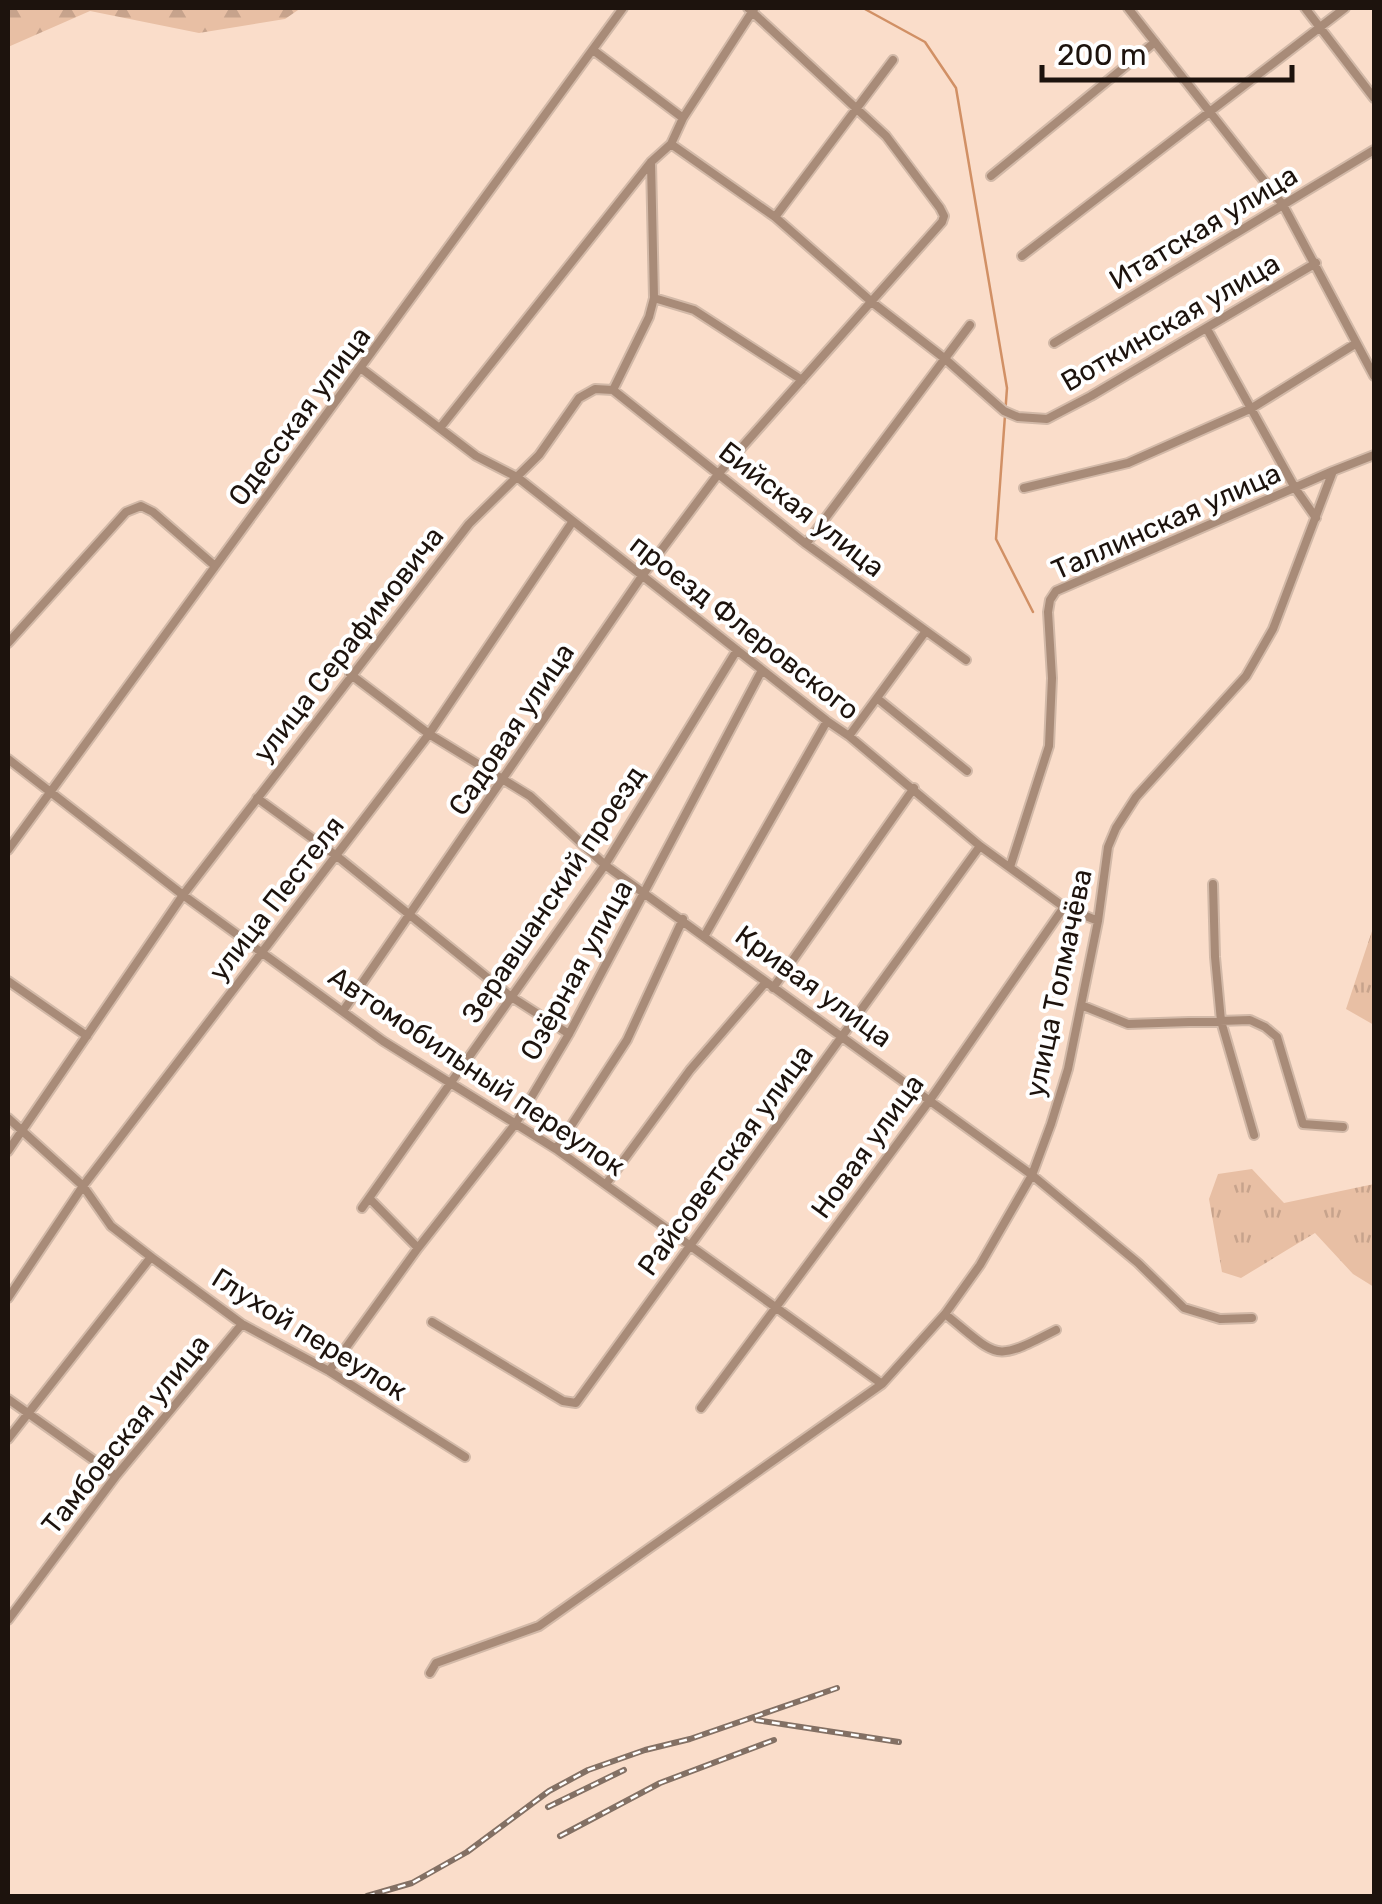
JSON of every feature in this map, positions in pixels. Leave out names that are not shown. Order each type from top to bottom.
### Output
[{"type":"street","name":"Одесская улица","points":[[8,850],[624,8]]},
{"type":"street","points":[[1128,8],[1283,205],[1374,376]]},
{"type":"street","points":[[1305,8],[1374,98]]},
{"type":"street","points":[[1022,256],[1345,8]]},
{"type":"street","points":[[440,428],[651,162],[671,144],[683,118],[752,9],[858,108]]},
{"type":"street","points":[[990,176],[1155,42]]},
{"type":"street","points":[[593,50],[683,118]]},
{"type":"street","points":[[775,216],[893,60]]},
{"type":"street","name":"Садовая улица","points":[[343,1012],[642,576],[718,473],[942,222],[940,208],[886,136],[858,108]]},
{"type":"street","name":"Воткинская улица","points":[[671,144],[775,216],[1007,413],[1047,419],[1316,263]]},
{"type":"street","name":"Итатская улица","points":[[1054,343],[1374,150]]},
{"type":"street","points":[[613,390],[649,317],[654,298],[651,162]]},
{"type":"street","points":[[654,298],[694,310],[746,340],[802,380]]},
{"type":"street","points":[[806,544],[970,325]]},
{"type":"street","points":[[1208,329],[1294,488],[1316,518]]},
{"type":"street","points":[[1024,488],[1128,463],[1252,408],[1355,344]]},
{"type":"street","name":"проезд Флеровского","points":[[362,369],[476,456],[516,477],[849,736],[980,846],[1064,907],[1098,921]]},
{"type":"street","name":"улица Серафимовича","points":[[8,1152],[184,895],[469,524],[539,455],[579,398],[594,389],[613,390]]},
{"type":"street","name":"Бийская улица","points":[[613,390],[806,544],[966,660]]},
{"type":"street","points":[[1333,471],[1374,455]]},
{"type":"street","name":"Таллинская улица","points":[[1010,867],[1048,746],[1052,678],[1048,612],[1056,591],[1333,471]]},
{"type":"street","name":"улица Толмачёва","points":[[430,1673],[436,1663],[539,1626],[882,1384],[946,1314],[980,1265],[1032,1175],[1068,1069],[1098,921],[1108,847],[1116,828],[1136,797],[1246,676],[1274,630],[1333,471]]},
{"type":"street","points":[[8,643],[126,512],[140,506],[215,566]]},
{"type":"street","name":"улица Пестеля","points":[[8,1298],[83,1186],[429,734],[573,521]]},
{"type":"street","points":[[849,736],[926,631]]},
{"type":"street","name":"Зеравшанский проезд","points":[[362,1208],[605,865],[737,650]]},
{"type":"street","name":"Озёрная улица","points":[[329,1371],[516,1123],[569,1034],[762,670]]},
{"type":"street","name":"Кривая улица","points":[[350,674],[429,734],[558,818],[605,865],[646,891],[1032,1175],[1138,1262],[1184,1308],[1220,1319],[1252,1318]]},
{"type":"street","points":[[878,699],[967,771]]},
{"type":"street","points":[[704,935],[827,721]]},
{"type":"street","name":"Автомобильный переулок","points":[[8,759],[343,1012],[556,1149],[882,1384]]},
{"type":"street","points":[[606,1184],[690,1070],[769,985],[914,788]]},
{"type":"street","points":[[257,798],[338,857],[510,996],[569,1034]]},
{"type":"street","name":"Райсоветская улица","points":[[432,1322],[563,1401],[576,1403],[980,846]]},
{"type":"street","points":[[1214,884],[1214,957],[1221,1021],[1254,1135]]},
{"type":"street","name":"Новая улица","points":[[701,1408],[930,1100],[1064,907]]},
{"type":"street","points":[[556,1149],[628,1040],[684,919]]},
{"type":"street","points":[[8,981],[87,1036]]},
{"type":"street","points":[[1082,1005],[1128,1024],[1250,1020],[1277,1037],[1303,1124],[1343,1127]]},
{"type":"street","name":"Глухой переулок","points":[[8,1118],[83,1186],[112,1226],[151,1257],[242,1324],[329,1371],[465,1457]]},
{"type":"street","points":[[370,1199],[418,1248]]},
{"type":"street","points":[[8,1439],[151,1257]]},
{"type":"street","points":[[946,1314],[986,1348],[1010,1354],[1056,1330]]},
{"type":"street","name":"Тамбовская улица","points":[[8,1620],[116,1476],[242,1324]]},
{"type":"street","points":[[8,1399],[116,1476]]},
{"type":"green space","points":[[8,8],[301,8],[285,19],[199,33],[90,11],[8,47]]},
{"type":"green space","points":[[1374,925],[1374,1025],[1346,1009]]},
{"type":"green space","points":[[1252,1169],[1284,1203],[1374,1184],[1374,1287],[1353,1274],[1315,1233],[1241,1278],[1222,1272],[1209,1199],[1218,1174]]},
{"type":"waterway","points":[[863,8],[925,42],[956,88],[1007,388],[996,539],[1033,612]]},
{"type":"railway","points":[[367,1896],[412,1883],[467,1852],[549,1791],[588,1770],[837,1688]]},
{"type":"railway","points":[[756,1720],[899,1742]]},
{"type":"railway","points":[[560,1836],[660,1783],[774,1740]]},
{"type":"railway","points":[[548,1807],[624,1770]]}]
